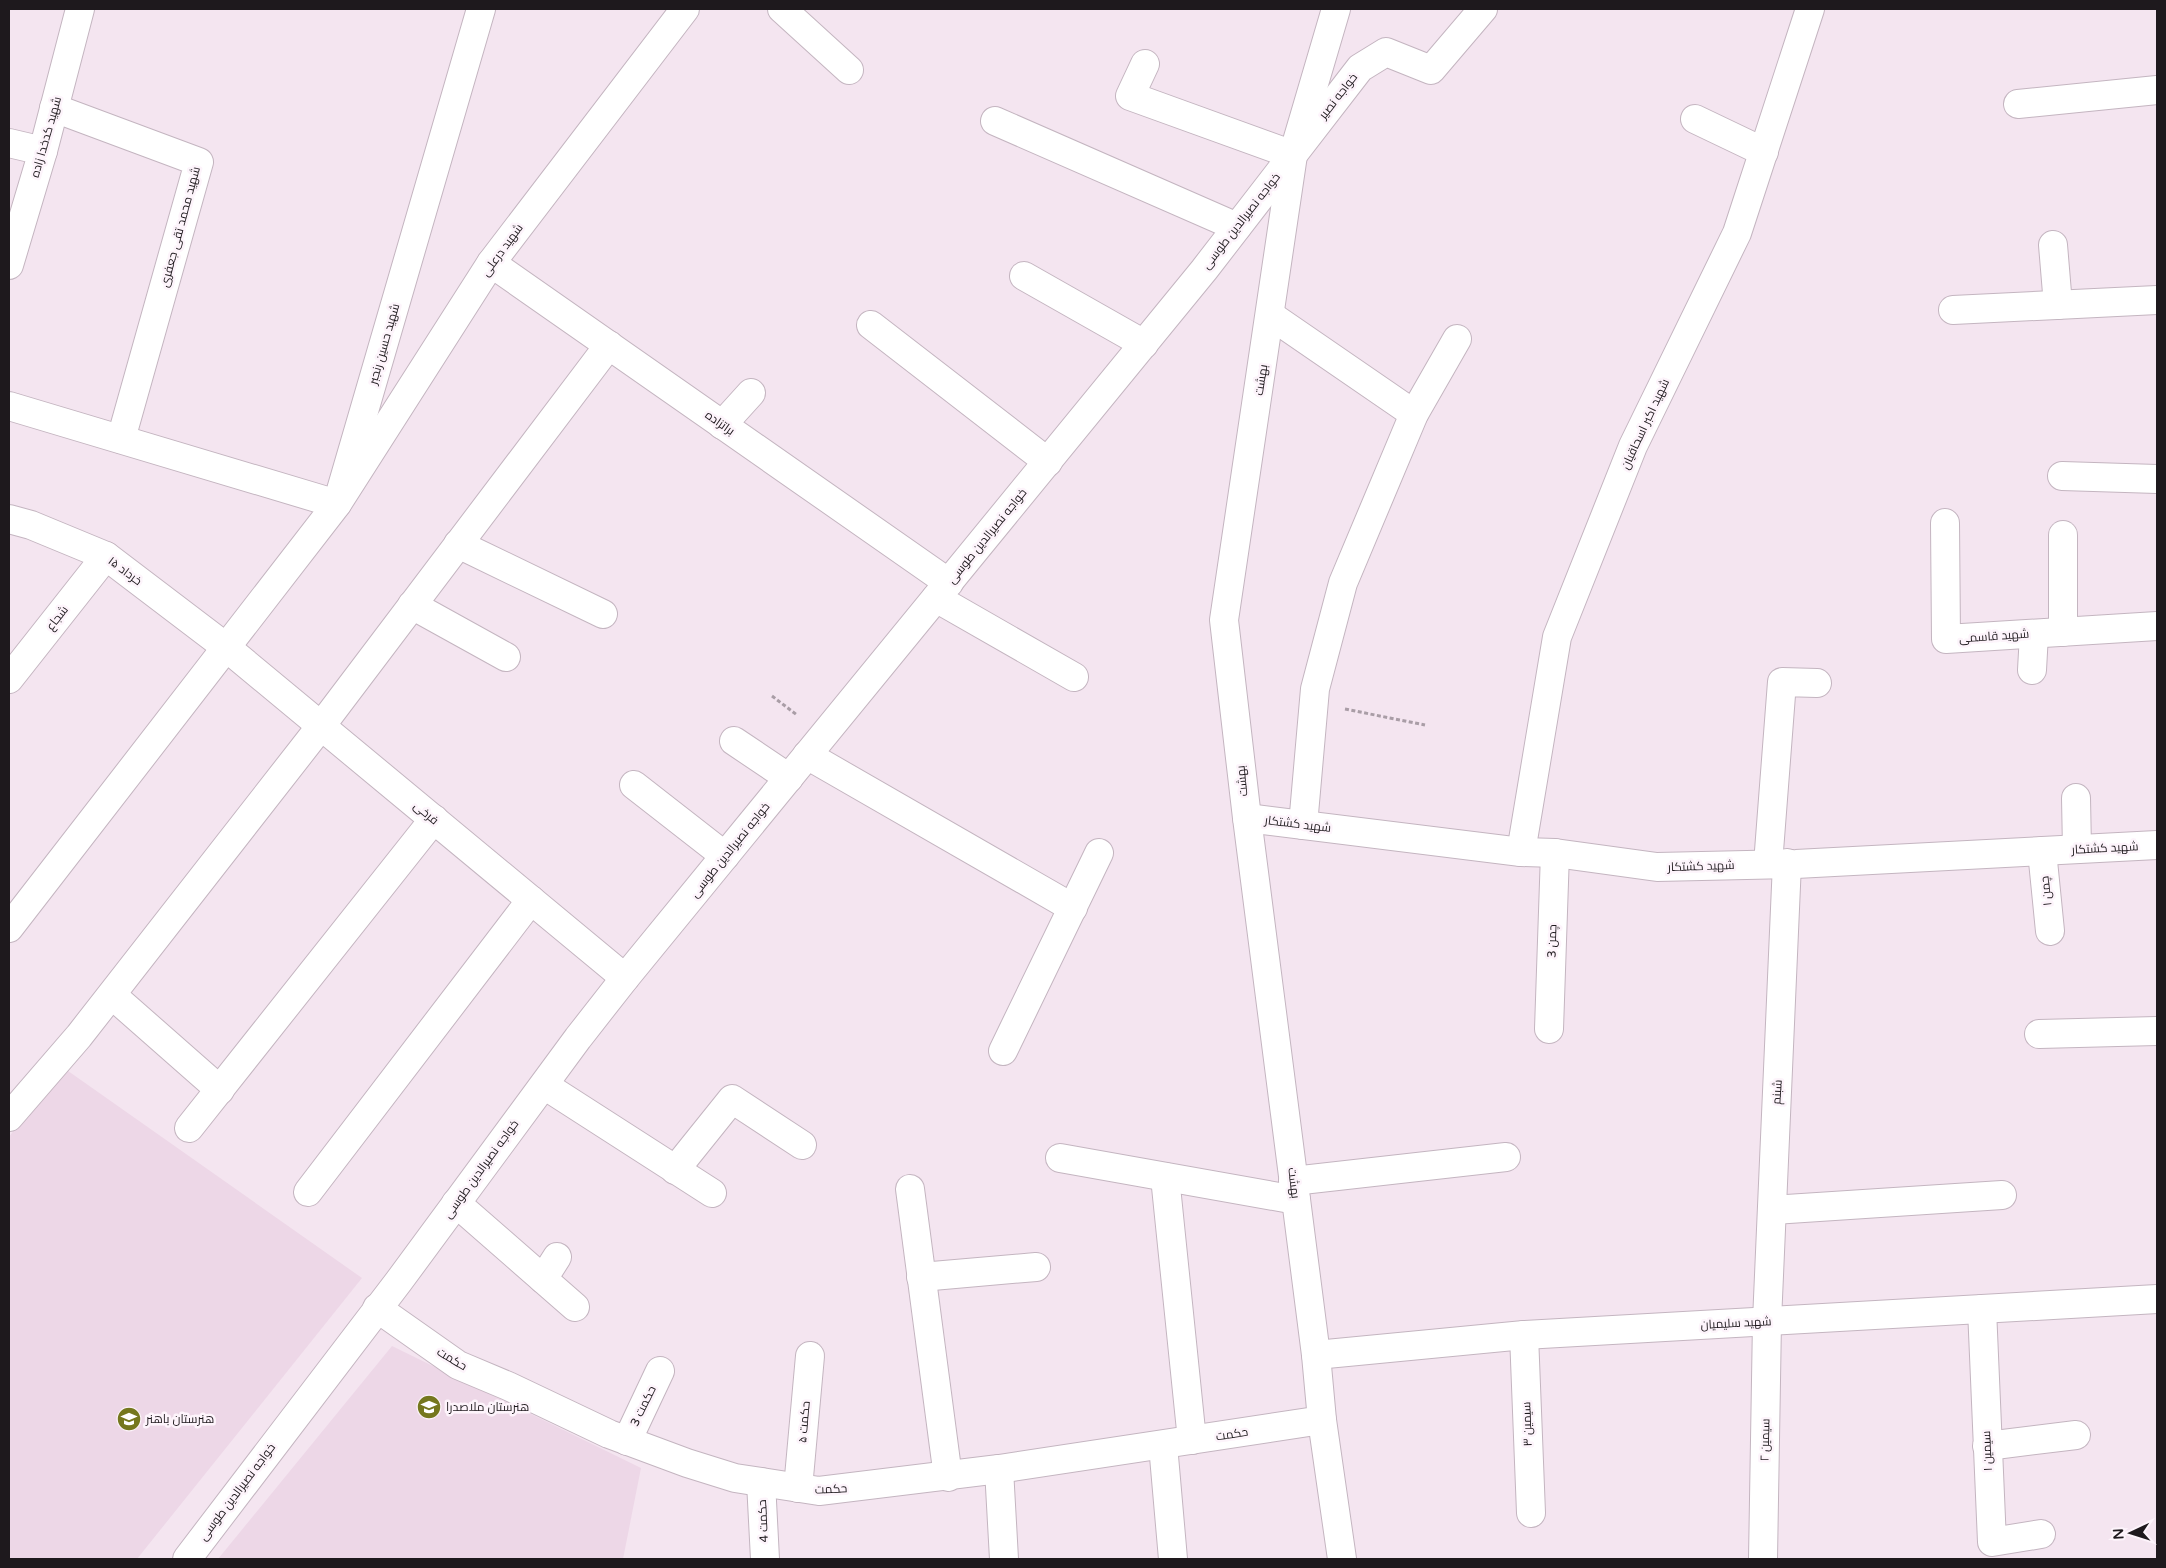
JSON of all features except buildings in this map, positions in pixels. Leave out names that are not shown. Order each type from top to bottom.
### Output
[{"type":"street","name":"شهید کدخدا زاده","points":[[9,265],[43,151],[80,9]]},
{"type":"street","name":"شهید حسین رنجبر","points":[[9,928],[337,504],[481,9]]},
{"type":"street","name":"شهید درعلی","points":[[337,504],[491,263],[685,9]]},
{"type":"street","points":[[782,9],[849,70]]},
{"type":"street","name":"بهشت","points":[[1336,9],[1293,155],[1224,620],[1246,818],[1316,1355],[1322,1420],[1342,1559]]},
{"type":"street","name":"خواجه نصیر","points":[[1293,155],[1360,68],[1386,52],[1431,70],[1482,9]]},
{"type":"street","name":"شهید اکبر اسحاقیان","points":[[1521,852],[1557,637],[1633,446],[1737,233],[1810,9]]},
{"type":"street","points":[[1145,64],[1130,96],[1293,155]]},
{"type":"street","points":[[2018,104],[2157,90]]},
{"type":"street","name":"شهید محمد تقی جعفری","points":[[54,108],[199,162],[121,439]]},
{"type":"street","points":[[1695,119],[1764,152]]},
{"type":"street","points":[[995,121],[1237,226]]},
{"type":"street","points":[[9,143],[43,151]]},
{"type":"street","name":"خواجه نصیرالدین طوسی","points":[[187,1559],[625,978],[1144,344],[1293,155]]},
{"type":"street","points":[[2054,245],[2058,305]]},
{"type":"street","name":"براتزاده","points":[[491,263],[722,424],[942,591],[1074,677]]},
{"type":"street","points":[[1024,276],[1144,344]]},
{"type":"street","points":[[1954,310],[2157,300]]},
{"type":"street","points":[[1270,315],[1414,414]]},
{"type":"street","points":[[871,325],[1048,462]]},
{"type":"street","points":[[1303,824],[1315,688],[1343,583],[1414,414],[1457,339]]},
{"type":"street","points":[[9,1117],[79,1036],[321,726],[609,345]]},
{"type":"street","points":[[722,424],[751,393]]},
{"type":"street","points":[[9,406],[337,504]]},
{"type":"street","points":[[2062,476],[2157,479]]},
{"type":"street","name":"۱۵ خرداد","points":[[9,519],[31,525],[106,556],[227,648]]},
{"type":"street","name":"شهید قاسمی","points":[[1945,523],[1946,639],[2157,626]]},
{"type":"street","points":[[2063,535],[2063,632]]},
{"type":"street","points":[[458,544],[603,614]]},
{"type":"street","name":"شجاع","points":[[9,679],[106,556]]},
{"type":"street","points":[[412,605],[506,657]]},
{"type":"street","points":[[2032,670],[2034,634]]},
{"type":"street","name":"فرخی","points":[[227,648],[625,978]]},
{"type":"street","name":"شبنم","points":[[1767,1321],[1772,1210],[1782,682],[1817,683]]},
{"type":"street","points":[[734,741],[789,778]]},
{"type":"street","points":[[807,755],[1073,908]]},
{"type":"street","points":[[634,785],[724,856]]},
{"type":"street","points":[[2076,798],[2077,849]]},
{"type":"street","name":"شهید کشتکار","points":[[1246,818],[1521,852],[1555,853],[1657,867],[1778,864],[2157,845]]},
{"type":"street","points":[[189,1128],[434,819]]},
{"type":"street","name":"چمن ۱","points":[[2042,851],[2050,931]]},
{"type":"street","points":[[1003,1051],[1100,853]]},
{"type":"street","name":"چمن 3","points":[[1550,1029],[1555,853]]},
{"type":"street","points":[[308,1192],[531,900]]},
{"type":"street","points":[[112,994],[220,1090]]},
{"type":"street","points":[[2039,1034],[2157,1031]]},
{"type":"street","points":[[544,1085],[712,1194]]},
{"type":"street","points":[[675,1170],[732,1099],[802,1145]]},
{"type":"street","points":[[1060,1158],[1165,1177],[1294,1190],[1506,1157]]},
{"type":"street","points":[[1165,1177],[1192,1440]]},
{"type":"street","points":[[910,1189],[948,1477]]},
{"type":"street","points":[[1772,1210],[2002,1195]]},
{"type":"street","points":[[456,1203],[550,1268],[575,1307]]},
{"type":"street","points":[[921,1277],[1036,1267]]},
{"type":"street","name":"شهید سلیمیان","points":[[1316,1355],[1524,1335],[2157,1299]]},
{"type":"street","name":"حکمت","points":[[377,1308],[458,1365],[627,1441],[687,1464],[735,1478],[819,1491],[999,1470],[1322,1420]]},
{"type":"street","name":"سیمین ۱","points":[[1982,1309],[1992,1542],[2042,1534]]},
{"type":"street","name":"سیمین ۲","points":[[1763,1559],[1767,1321]]},
{"type":"street","name":"سیمین ۳","points":[[1524,1335],[1531,1513]]},
{"type":"street","name":"حکمت ۵","points":[[798,1488],[810,1356]]},
{"type":"street","name":"حکمت 3","points":[[627,1441],[660,1371]]},
{"type":"street","points":[[1987,1446],[2076,1435]]},
{"type":"street","points":[[1163,1445],[1173,1559]]},
{"type":"street","points":[[999,1470],[1004,1559]]},
{"type":"street","name":"حکمت 4","points":[[761,1482],[765,1559]]},
{"type":"path","points":[[1313,702],[1425,725]]},
{"type":"shaded area","name":"هنرستان باهنر","points":[[61,1066],[362,1278],[137,1559],[9,1559],[9,1137]]},
{"type":"shaded area","name":"هنرستان ملاصدرا","points":[[392,1346],[641,1468],[623,1559],[218,1559]]},
{"type":"place","name":"هنرستان ملاصدرا","points":[[429,1407]]},
{"type":"place","name":"هنرستان باهنر","points":[[129,1419]]}]
